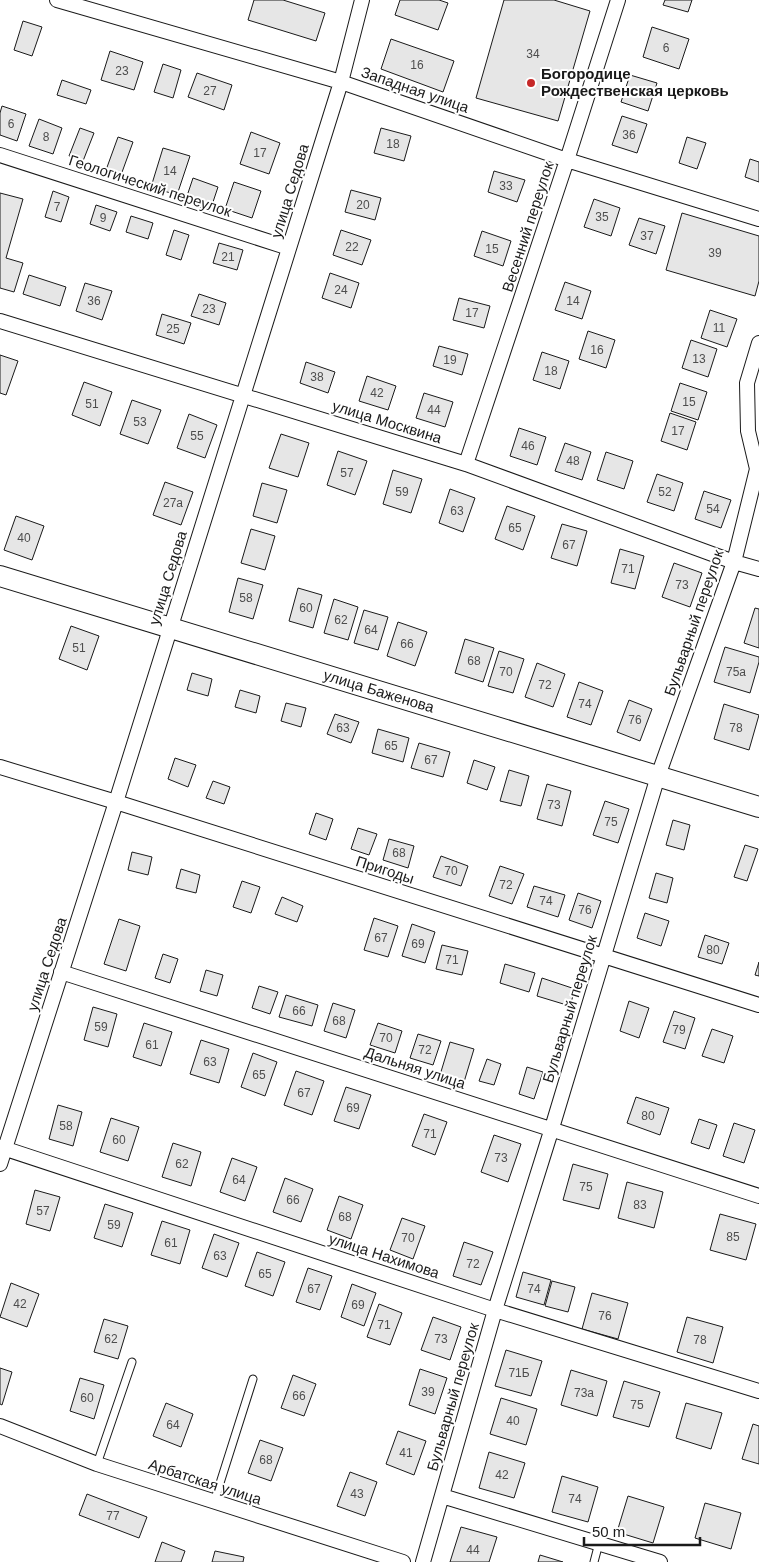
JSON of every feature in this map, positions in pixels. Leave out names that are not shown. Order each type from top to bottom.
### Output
[{"type":"street","name":"Западная улица","points":[[57,0],[341,82],[567,160],[759,220]]},
{"type":"street","name":"улица Седова","points":[[0,1164],[3,1147],[116,802],[341,82],[362,0]]},
{"type":"street","name":"Весенний переулок","points":[[466,464],[618,0]]},
{"type":"street","name":"Геологический переулок","points":[[0,155],[289,248]]},
{"type":"street","name":"улица Москвина","points":[[0,321],[466,464],[759,570]]},
{"type":"street","name":"Бульварный переулок","points":[[423,1562],[494,1310],[552,1128],[658,776],[734,562],[758,469],[748,431],[747,383],[759,343]]},
{"type":"street","name":"улица Баженова","points":[[0,576],[759,807]]},
{"type":"street","name":"Пригоды","points":[[0,767],[759,1005]]},
{"type":"street","name":"Дальняя улица","points":[[61,972],[759,1196]]},
{"type":"street","name":"улица Нахимова","points":[[3,1147],[494,1310],[759,1391]]},
{"type":"street","name":"Арбатская улица","points":[[0,1426],[97,1464],[403,1562]]},
{"type":"street","points":[[442,1496],[660,1562]]},
{"type":"lane","points":[[97,1464],[132,1362]]},
{"type":"lane","points":[[214,1502],[253,1379]]},
{"type":"lane","points":[[594,1562],[599,1543]]},
{"type":"building","points":[[254,0],[283,0],[325,13],[316,41],[248,20]]},
{"type":"building","points":[[400,0],[439,0],[448,3],[438,30],[395,15]]},
{"type":"building","points":[[504,0],[554,0],[590,11],[558,121],[476,98]]},
{"type":"building","points":[[665,0],[692,0],[688,12],[663,5]]},
{"type":"building","points":[[23,21],[42,27],[32,56],[14,50]]},
{"type":"building","points":[[652,27],[689,39],[679,69],[643,57]]},
{"type":"building","points":[[391,39],[454,61],[443,92],[381,69]]},
{"type":"building","points":[[110,51],[143,62],[134,90],[101,80]]},
{"type":"building","points":[[163,64],[181,70],[173,98],[154,92]]},
{"type":"building","points":[[197,73],[232,85],[224,110],[188,97]]},
{"type":"building","points":[[630,75],[657,83],[648,111],[621,102]]},
{"type":"building","points":[[62,80],[91,90],[86,104],[57,95]]},
{"type":"building","points":[[2,106],[26,114],[17,141],[0,135],[0,113]]},
{"type":"building","points":[[622,116],[647,124],[637,153],[612,145]]},
{"type":"building","points":[[39,119],[62,128],[53,154],[29,146]]},
{"type":"building","points":[[80,128],[94,133],[83,161],[69,156]]},
{"type":"building","points":[[381,128],[411,136],[404,161],[374,153]]},
{"type":"building","points":[[251,132],[280,143],[269,174],[240,164]]},
{"type":"building","points":[[118,137],[133,142],[121,175],[106,170]]},
{"type":"building","points":[[687,137],[706,143],[697,169],[679,163]]},
{"type":"building","points":[[163,148],[190,156],[177,195],[151,187]]},
{"type":"building","points":[[750,159],[759,162],[759,182],[745,177]]},
{"type":"building","points":[[494,171],[525,180],[517,202],[488,192]]},
{"type":"building","points":[[193,178],[218,187],[210,211],[185,202]]},
{"type":"building","points":[[234,182],[261,191],[252,218],[225,209]]},
{"type":"building","points":[[351,190],[381,198],[375,220],[345,212]]},
{"type":"building","points":[[53,191],[69,197],[61,222],[45,217]]},
{"type":"building","points":[[0,193],[23,199],[6,258],[23,263],[14,292],[0,288]]},
{"type":"building","points":[[594,199],[620,208],[611,236],[584,227]]},
{"type":"building","points":[[96,205],[117,212],[110,231],[90,224]]},
{"type":"building","points":[[682,213],[759,236],[759,281],[755,296],[666,270]]},
{"type":"building","points":[[131,216],[153,223],[148,239],[126,232]]},
{"type":"building","points":[[639,218],[665,226],[656,254],[629,245]]},
{"type":"building","points":[[174,230],[189,235],[181,260],[166,255]]},
{"type":"building","points":[[341,230],[371,240],[362,265],[333,255]]},
{"type":"building","points":[[482,231],[511,241],[503,266],[474,256]]},
{"type":"building","points":[[219,243],[243,250],[237,270],[213,263]]},
{"type":"building","points":[[330,273],[359,283],[351,308],[322,298]]},
{"type":"building","points":[[29,275],[66,287],[60,306],[23,294]]},
{"type":"building","points":[[565,282],[591,291],[582,319],[555,310]]},
{"type":"building","points":[[85,283],[112,291],[102,320],[76,311]]},
{"type":"building","points":[[199,294],[226,303],[219,325],[191,316]]},
{"type":"building","points":[[459,298],[490,306],[484,328],[453,320]]},
{"type":"building","points":[[710,310],[737,319],[727,347],[701,338]]},
{"type":"building","points":[[162,314],[191,323],[184,344],[156,335]]},
{"type":"building","points":[[588,331],[615,340],[606,368],[579,359]]},
{"type":"building","points":[[691,340],[717,349],[708,377],[682,368]]},
{"type":"building","points":[[439,346],[468,354],[462,375],[433,366]]},
{"type":"building","points":[[542,352],[569,361],[560,389],[533,380]]},
{"type":"building","points":[[0,355],[18,361],[6,395],[0,393]]},
{"type":"building","points":[[306,362],[335,372],[328,393],[300,383]]},
{"type":"building","points":[[367,376],[396,386],[388,410],[359,401]]},
{"type":"building","points":[[84,382],[112,392],[100,426],[72,415]]},
{"type":"building","points":[[680,383],[707,392],[698,420],[671,411]]},
{"type":"building","points":[[424,393],[453,402],[445,427],[416,418]]},
{"type":"building","points":[[132,400],[161,410],[148,444],[120,434]]},
{"type":"building","points":[[670,413],[696,422],[687,450],[661,441]]},
{"type":"building","points":[[189,414],[217,425],[205,458],[177,448]]},
{"type":"building","points":[[519,428],[546,437],[537,465],[510,456]]},
{"type":"building","points":[[281,434],[309,443],[298,477],[269,468]]},
{"type":"building","points":[[565,443],[591,452],[582,480],[555,471]]},
{"type":"building","points":[[338,451],[367,461],[355,495],[327,485]]},
{"type":"building","points":[[606,452],[633,461],[624,489],[597,480]]},
{"type":"building","points":[[393,470],[422,479],[411,513],[383,504]]},
{"type":"building","points":[[657,474],[683,483],[674,511],[647,502]]},
{"type":"building","points":[[165,482],[193,492],[181,525],[153,515]]},
{"type":"building","points":[[262,483],[287,490],[277,523],[253,516]]},
{"type":"building","points":[[450,489],[475,498],[463,532],[439,523]]},
{"type":"building","points":[[704,491],[731,500],[721,528],[695,519]]},
{"type":"building","points":[[507,506],[535,516],[523,550],[495,539]]},
{"type":"building","points":[[16,516],[44,526],[32,560],[4,550]]},
{"type":"building","points":[[562,524],[587,531],[577,566],[551,558]]},
{"type":"building","points":[[251,529],[275,536],[265,570],[241,563]]},
{"type":"building","points":[[620,549],[644,556],[635,589],[611,583]]},
{"type":"building","points":[[674,563],[702,573],[690,607],[662,597]]},
{"type":"building","points":[[238,578],[263,585],[253,619],[229,612]]},
{"type":"building","points":[[298,588],[322,595],[313,628],[289,621]]},
{"type":"building","points":[[334,599],[358,607],[348,640],[324,633]]},
{"type":"building","points":[[755,608],[759,609],[759,648],[744,643]]},
{"type":"building","points":[[364,610],[388,617],[378,650],[354,643]]},
{"type":"building","points":[[398,622],[427,632],[415,666],[387,656]]},
{"type":"building","points":[[71,626],[99,636],[87,670],[59,659]]},
{"type":"building","points":[[465,639],[494,648],[483,682],[455,673]]},
{"type":"building","points":[[725,647],[759,657],[750,693],[714,682]]},
{"type":"building","points":[[499,651],[524,659],[513,693],[488,686]]},
{"type":"building","points":[[537,663],[565,674],[553,707],[525,697]]},
{"type":"building","points":[[192,673],[212,679],[208,696],[187,690]]},
{"type":"building","points":[[579,682],[603,691],[591,725],[567,717]]},
{"type":"building","points":[[240,690],[260,696],[256,713],[235,707]]},
{"type":"building","points":[[629,700],[652,709],[640,741],[617,732]]},
{"type":"building","points":[[286,703],[306,708],[301,727],[281,721]]},
{"type":"building","points":[[724,704],[759,715],[749,750],[714,739]]},
{"type":"building","points":[[335,714],[359,722],[351,743],[327,734]]},
{"type":"building","points":[[378,729],[409,738],[403,762],[372,753]]},
{"type":"building","points":[[419,743],[450,752],[443,777],[411,768]]},
{"type":"building","points":[[175,758],[196,765],[188,787],[168,779]]},
{"type":"building","points":[[474,760],[495,767],[487,790],[467,783]]},
{"type":"building","points":[[509,770],[529,776],[521,806],[500,801]]},
{"type":"building","points":[[213,781],[230,787],[224,804],[206,798]]},
{"type":"building","points":[[547,784],[571,791],[562,826],[537,819]]},
{"type":"building","points":[[605,801],[629,809],[618,843],[593,835]]},
{"type":"building","points":[[316,813],[333,819],[326,840],[309,834]]},
{"type":"building","points":[[673,820],[690,825],[684,850],[666,845]]},
{"type":"building","points":[[358,828],[377,834],[369,855],[351,849]]},
{"type":"building","points":[[389,839],[414,846],[408,868],[383,860]]},
{"type":"building","points":[[745,845],[758,849],[747,881],[734,877]]},
{"type":"building","points":[[132,852],[152,857],[148,875],[128,870]]},
{"type":"building","points":[[441,856],[468,866],[461,886],[433,877]]},
{"type":"building","points":[[500,866],[524,874],[512,904],[489,896]]},
{"type":"building","points":[[181,869],[200,875],[196,893],[176,888]]},
{"type":"building","points":[[656,873],[673,878],[667,903],[649,898]]},
{"type":"building","points":[[242,881],[260,887],[251,913],[233,907]]},
{"type":"building","points":[[534,886],[565,895],[558,917],[527,907]]},
{"type":"building","points":[[578,893],[601,901],[592,928],[569,920]]},
{"type":"building","points":[[282,897],[303,906],[297,922],[275,914]]},
{"type":"building","points":[[645,913],[669,921],[661,946],[637,938]]},
{"type":"building","points":[[374,918],[398,926],[388,957],[364,950]]},
{"type":"building","points":[[119,919],[140,926],[126,971],[104,964]]},
{"type":"building","points":[[412,924],[435,932],[425,963],[402,956]]},
{"type":"building","points":[[705,935],[729,943],[722,964],[698,957]]},
{"type":"building","points":[[442,945],[468,951],[462,975],[436,969]]},
{"type":"building","points":[[163,954],[178,959],[170,983],[155,978]]},
{"type":"building","points":[[759,962],[759,976],[755,975]]},
{"type":"building","points":[[505,964],[535,973],[529,992],[500,983]]},
{"type":"building","points":[[206,970],[223,975],[217,996],[200,991]]},
{"type":"building","points":[[542,978],[575,989],[570,1006],[537,996]]},
{"type":"building","points":[[259,986],[278,992],[270,1014],[252,1008]]},
{"type":"building","points":[[286,995],[318,1005],[312,1026],[279,1017]]},
{"type":"building","points":[[629,1001],[649,1008],[639,1038],[620,1031]]},
{"type":"building","points":[[333,1003],[355,1010],[346,1038],[324,1031]]},
{"type":"building","points":[[93,1007],[117,1014],[108,1047],[84,1040]]},
{"type":"building","points":[[674,1011],[695,1018],[685,1049],[663,1042]]},
{"type":"building","points":[[144,1023],[172,1032],[161,1066],[133,1057]]},
{"type":"building","points":[[378,1023],[402,1031],[395,1053],[370,1045]]},
{"type":"building","points":[[712,1029],[733,1036],[724,1063],[702,1056]]},
{"type":"building","points":[[418,1034],[441,1041],[433,1065],[410,1058]]},
{"type":"building","points":[[201,1040],[229,1049],[219,1083],[190,1074]]},
{"type":"building","points":[[450,1042],[474,1049],[464,1082],[440,1075]]},
{"type":"building","points":[[253,1053],[277,1062],[265,1096],[241,1087]]},
{"type":"building","points":[[487,1059],[501,1064],[494,1085],[479,1081]]},
{"type":"building","points":[[527,1067],[543,1072],[534,1099],[519,1094]]},
{"type":"building","points":[[296,1071],[324,1081],[312,1115],[284,1105]]},
{"type":"building","points":[[346,1087],[371,1095],[359,1129],[334,1121]]},
{"type":"building","points":[[636,1097],[669,1108],[660,1135],[627,1123]]},
{"type":"building","points":[[58,1105],[82,1112],[73,1146],[49,1139]]},
{"type":"building","points":[[424,1114],[447,1122],[435,1155],[412,1146]]},
{"type":"building","points":[[111,1118],[139,1127],[128,1161],[100,1152]]},
{"type":"building","points":[[699,1119],[717,1125],[709,1149],[691,1143]]},
{"type":"building","points":[[734,1123],[755,1130],[744,1163],[723,1156]]},
{"type":"building","points":[[494,1135],[521,1144],[508,1182],[481,1172]]},
{"type":"building","points":[[173,1143],[201,1152],[191,1186],[162,1177]]},
{"type":"building","points":[[232,1158],[257,1167],[245,1201],[220,1192]]},
{"type":"building","points":[[573,1164],[608,1174],[599,1209],[563,1200]]},
{"type":"building","points":[[285,1178],[313,1189],[301,1222],[273,1212]]},
{"type":"building","points":[[627,1182],[663,1192],[654,1228],[618,1218]]},
{"type":"building","points":[[35,1190],[60,1197],[50,1231],[26,1224]]},
{"type":"building","points":[[339,1196],[363,1205],[351,1239],[327,1230]]},
{"type":"building","points":[[105,1204],[133,1213],[122,1247],[94,1238]]},
{"type":"building","points":[[720,1214],[756,1224],[746,1260],[710,1250]]},
{"type":"building","points":[[402,1218],[425,1226],[413,1259],[390,1250]]},
{"type":"building","points":[[162,1221],[190,1230],[180,1264],[151,1255]]},
{"type":"building","points":[[214,1234],[239,1243],[227,1277],[202,1268]]},
{"type":"building","points":[[464,1242],[493,1252],[481,1285],[453,1276]]},
{"type":"building","points":[[257,1252],[285,1262],[273,1296],[245,1286]]},
{"type":"building","points":[[308,1268],[332,1276],[320,1310],[296,1302]]},
{"type":"building","points":[[523,1272],[551,1280],[544,1305],[516,1297]]},
{"type":"building","points":[[552,1281],[575,1287],[568,1312],[545,1306]]},
{"type":"building","points":[[11,1283],[39,1294],[27,1327],[0,1317]]},
{"type":"building","points":[[352,1284],[376,1293],[364,1326],[341,1317]]},
{"type":"building","points":[[592,1293],[628,1303],[618,1339],[582,1329]]},
{"type":"building","points":[[379,1304],[402,1313],[390,1345],[367,1337]]},
{"type":"building","points":[[433,1317],[461,1327],[450,1360],[421,1350]]},
{"type":"building","points":[[687,1317],[723,1327],[713,1363],[677,1352]]},
{"type":"building","points":[[104,1319],[128,1326],[118,1359],[94,1352]]},
{"type":"building","points":[[506,1350],[542,1361],[531,1396],[495,1386]]},
{"type":"building","points":[[0,1368],[12,1372],[2,1405],[0,1404]]},
{"type":"building","points":[[420,1369],[447,1378],[435,1414],[409,1405]]},
{"type":"building","points":[[571,1370],[607,1381],[597,1416],[561,1405]]},
{"type":"building","points":[[293,1375],[316,1384],[304,1416],[281,1408]]},
{"type":"building","points":[[80,1378],[104,1385],[94,1419],[70,1411]]},
{"type":"building","points":[[624,1381],[660,1392],[649,1427],[613,1417]]},
{"type":"building","points":[[501,1398],[537,1409],[526,1445],[490,1434]]},
{"type":"building","points":[[166,1403],[193,1414],[181,1447],[153,1436]]},
{"type":"building","points":[[686,1403],[722,1413],[711,1449],[676,1438]]},
{"type":"building","points":[[753,1424],[759,1426],[759,1464],[742,1459]]},
{"type":"building","points":[[398,1431],[426,1441],[414,1475],[386,1464]]},
{"type":"building","points":[[260,1440],[283,1448],[271,1481],[248,1473]]},
{"type":"building","points":[[489,1452],[525,1463],[514,1498],[479,1488]]},
{"type":"building","points":[[350,1472],[377,1482],[365,1516],[337,1506]]},
{"type":"building","points":[[562,1476],[598,1487],[588,1522],[552,1512]]},
{"type":"building","points":[[87,1494],[147,1517],[139,1538],[79,1515]]},
{"type":"building","points":[[628,1496],[664,1507],[653,1543],[617,1532]]},
{"type":"building","points":[[705,1503],[741,1513],[731,1549],[695,1538]]},
{"type":"building","points":[[461,1527],[497,1537],[489,1562],[450,1562]]},
{"type":"building","points":[[162,1542],[185,1551],[181,1562],[155,1562]]},
{"type":"building","points":[[215,1551],[244,1557],[243,1562],[212,1562]]},
{"type":"building","points":[[540,1555],[563,1562],[538,1562]]},
{"type":"place","name":"Богородице Рождественская церковь","points":[[531,83]]}]
